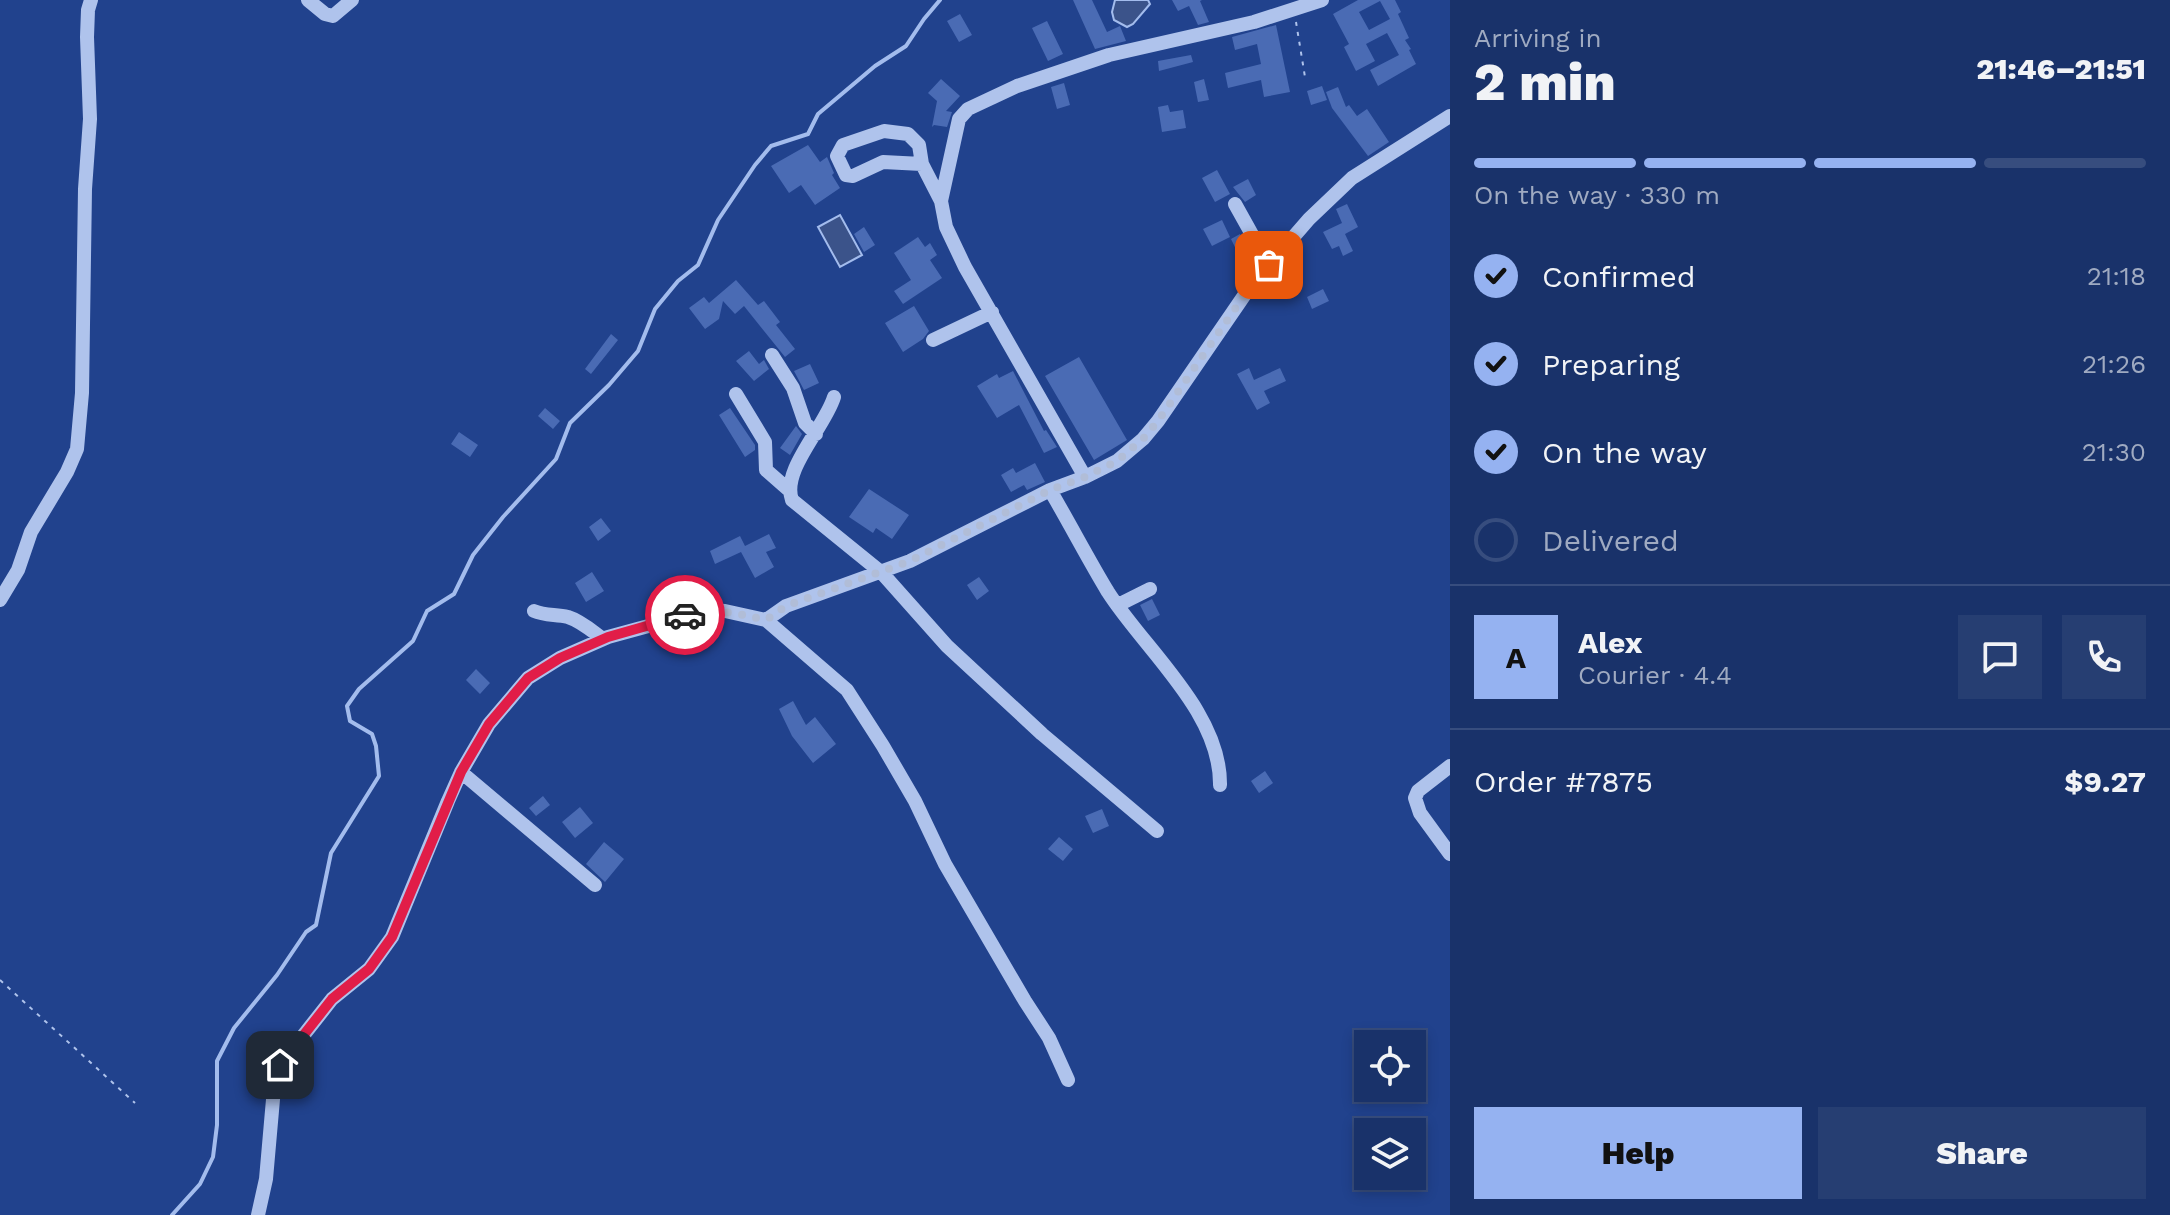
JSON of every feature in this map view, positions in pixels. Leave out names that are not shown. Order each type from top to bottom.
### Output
[{"type":"street","points":[[0,600],[18,570],[31,532],[73,462],[77,449],[82,393],[85,189],[90,119],[88,10],[91,0]]},
{"type":"street","points":[[308,0],[325,14],[333,16],[352,0]]},
{"type":"street","points":[[941,201],[959,119],[968,109],[1017,86],[1109,55],[1254,22],[1322,0]]},
{"type":"street","points":[[766,620],[786,606],[882,573],[1050,490],[1117,461],[1143,439],[1250,287],[1319,209],[1352,178],[1450,116]]},
{"type":"street","points":[[922,164],[883,162],[853,176],[846,175],[837,156],[843,145],[884,131],[908,134],[919,145],[922,164],[941,201],[953,246],[1085,477]]},
{"type":"street","points":[[1235,204],[1269,265]]},
{"type":"street","points":[[933,340],[992,312]]},
{"type":"street","points":[[772,355],[793,388],[805,423],[816,434]]},
{"type":"street","points":[[736,394],[765,442],[766,470],[790,491]]},
{"type":"street","points":[[834,397],[827,417],[797,463],[790,491],[792,500],[882,573],[958,656],[1042,734],[1157,831]]},
{"type":"street","points":[[1050,490],[1118,605],[1211,734],[1220,785]]},
{"type":"street","points":[[1118,605],[1150,589]]},
{"type":"street","points":[[258,1215],[266,1179],[274,1088],[280,1065],[332,999],[369,969],[392,937],[461,772],[489,724],[528,678],[560,658],[603,639],[707,610],[766,620],[847,690],[915,801],[945,864],[1049,1038],[1068,1080]]},
{"type":"street","points":[[534,611],[569,618],[603,639]]},
{"type":"street","points":[[1450,766],[1418,791],[1415,798],[1420,813],[1450,854]]},
{"type":"street","points":[[461,772],[595,885]]},
{"type":"path","points":[[1300,5],[1297,38],[1305,77]]},
{"type":"path","points":[[0,980],[135,1103]]},
{"type":"water","points":[[1115,0],[1148,0],[1150,4],[1127,27],[1114,20]]},
{"type":"water","points":[[840,215],[862,255],[840,267],[818,227]]},
{"type":"building","points":[[1073,0],[1092,0],[1107,32],[1120,26],[1126,41],[1095,49]]},
{"type":"building","points":[[1172,0],[1202,0],[1209,22],[1198,25],[1189,6],[1178,11]]},
{"type":"building","points":[[1358,0],[1395,0],[1409,38],[1405,40],[1416,64],[1378,86],[1370,70],[1399,55],[1387,33],[1366,44],[1375,61],[1356,71],[1344,47],[1349,44],[1333,14]],"holes":[[[1380,1],[1390,19],[1369,30],[1359,12]]]},
{"type":"building","points":[[960,14],[972,35],[959,42],[947,21]]},
{"type":"building","points":[[1047,21],[1063,54],[1048,61],[1032,28]]},
{"type":"building","points":[[1276,25],[1290,92],[1264,97],[1261,80],[1228,88],[1225,73],[1261,64],[1257,44],[1235,50],[1232,37]]},
{"type":"building","points":[[1191,55],[1193,62],[1159,71],[1158,61]]},
{"type":"building","points":[[941,79],[960,96],[946,111],[952,112],[947,127],[932,127],[937,101],[928,93]]},
{"type":"building","points":[[1204,79],[1209,100],[1198,102],[1194,82]]},
{"type":"building","points":[[1064,83],[1070,105],[1057,109],[1051,87]]},
{"type":"building","points":[[1322,86],[1327,100],[1311,105],[1307,91]]},
{"type":"building","points":[[1338,87],[1346,107],[1349,105],[1357,116],[1367,109],[1389,142],[1368,156],[1332,108],[1326,92]]},
{"type":"building","points":[[1168,105],[1170,112],[1183,110],[1186,128],[1162,132],[1158,107]]},
{"type":"building","points":[[808,145],[820,162],[827,157],[840,188],[815,205],[801,185],[789,193],[771,166]]},
{"type":"building","points":[[1217,170],[1230,194],[1215,202],[1202,178]]},
{"type":"building","points":[[1248,179],[1256,195],[1245,202],[1233,187]]},
{"type":"building","points":[[1347,204],[1358,227],[1345,234],[1353,251],[1343,256],[1339,246],[1332,249],[1323,232],[1342,223],[1336,209]]},
{"type":"building","points":[[1222,220],[1230,237],[1212,246],[1203,229]]},
{"type":"building","points":[[864,227],[875,245],[864,252],[854,234]]},
{"type":"building","points":[[1240,234],[1257,264],[1248,274],[1231,239]]},
{"type":"building","points":[[918,237],[925,247],[930,243],[937,255],[930,260],[942,278],[903,304],[894,291],[911,280],[894,253]]},
{"type":"building","points":[[736,280],[758,305],[764,301],[780,322],[776,325],[795,349],[785,357],[744,306],[735,314],[723,301],[719,319],[705,329],[689,308],[704,297],[709,303]]},
{"type":"building","points":[[1323,289],[1329,301],[1312,309],[1307,297]]},
{"type":"building","points":[[914,306],[929,331],[923,339],[903,352],[885,323]]},
{"type":"building","points":[[611,334],[618,340],[591,374],[585,369]]},
{"type":"building","points":[[749,351],[759,364],[764,360],[769,369],[754,381],[736,361]]},
{"type":"building","points":[[1079,357],[1127,440],[1094,460],[1045,376]]},
{"type":"building","points":[[810,364],[819,383],[804,390],[794,371]]},
{"type":"building","points":[[1249,368],[1254,380],[1280,368],[1286,381],[1264,391],[1270,403],[1257,410],[1237,374]]},
{"type":"building","points":[[1013,371],[1044,431],[1057,447],[1044,453],[1019,405],[997,418],[977,386],[997,374],[999,378]]},
{"type":"building","points":[[545,408],[560,421],[553,429],[538,416]]},
{"type":"building","points":[[730,408],[755,445],[755,450],[745,457],[719,415]]},
{"type":"building","points":[[796,426],[802,434],[790,455],[780,448]]},
{"type":"building","points":[[459,432],[478,445],[470,457],[451,444]]},
{"type":"building","points":[[1035,463],[1045,482],[1027,490],[1024,485],[1011,492],[1001,475],[1013,468],[1016,473]]},
{"type":"building","points":[[869,489],[909,515],[892,539],[876,528],[873,533],[849,517]]},
{"type":"building","points":[[601,518],[611,531],[598,541],[589,527]]},
{"type":"building","points":[[769,534],[776,548],[766,552],[774,567],[755,578],[741,552],[715,564],[710,551],[740,536],[745,546]]},
{"type":"building","points":[[592,572],[604,591],[586,602],[575,583]]},
{"type":"building","points":[[979,577],[989,591],[977,600],[967,585]]},
{"type":"building","points":[[1152,599],[1160,615],[1148,621],[1140,605]]},
{"type":"building","points":[[476,669],[490,683],[480,694],[466,680]]},
{"type":"building","points":[[793,701],[806,725],[815,717],[836,744],[813,763],[792,736],[779,709]]},
{"type":"building","points":[[1265,771],[1273,783],[1259,793],[1251,781]]},
{"type":"building","points":[[543,796],[550,805],[536,816],[529,808]]},
{"type":"building","points":[[580,807],[593,823],[575,838],[562,822]]},
{"type":"building","points":[[1102,809],[1109,826],[1093,833],[1085,816]]},
{"type":"building","points":[[1059,837],[1073,849],[1063,861],[1048,849]]},
{"type":"building","points":[[604,842],[624,859],[605,882],[586,864]]},
{"type":"waterway","points":[[172,1215],[200,1184],[213,1157],[217,1125],[217,1061],[234,1028],[277,975],[306,932],[316,925],[331,853],[379,776],[372,734],[350,721],[347,706],[359,689],[413,641],[427,611],[454,594],[473,555],[556,459],[570,423],[638,351],[655,309],[678,281],[698,265],[718,220],[755,165],[771,146],[808,134],[818,114],[875,66],[906,46],[940,0]]},
{"type":"way so far","points":[[685,615],[707,610],[725,611],[766,620],[786,606],[910,561],[1050,490],[1117,461],[1143,439],[1158,421],[1250,287],[1269,265]]},
{"type":"route","points":[[280,1065],[332,999],[380,956],[412,892],[461,772],[489,724],[528,678],[560,658],[608,637],[685,615]]}]
